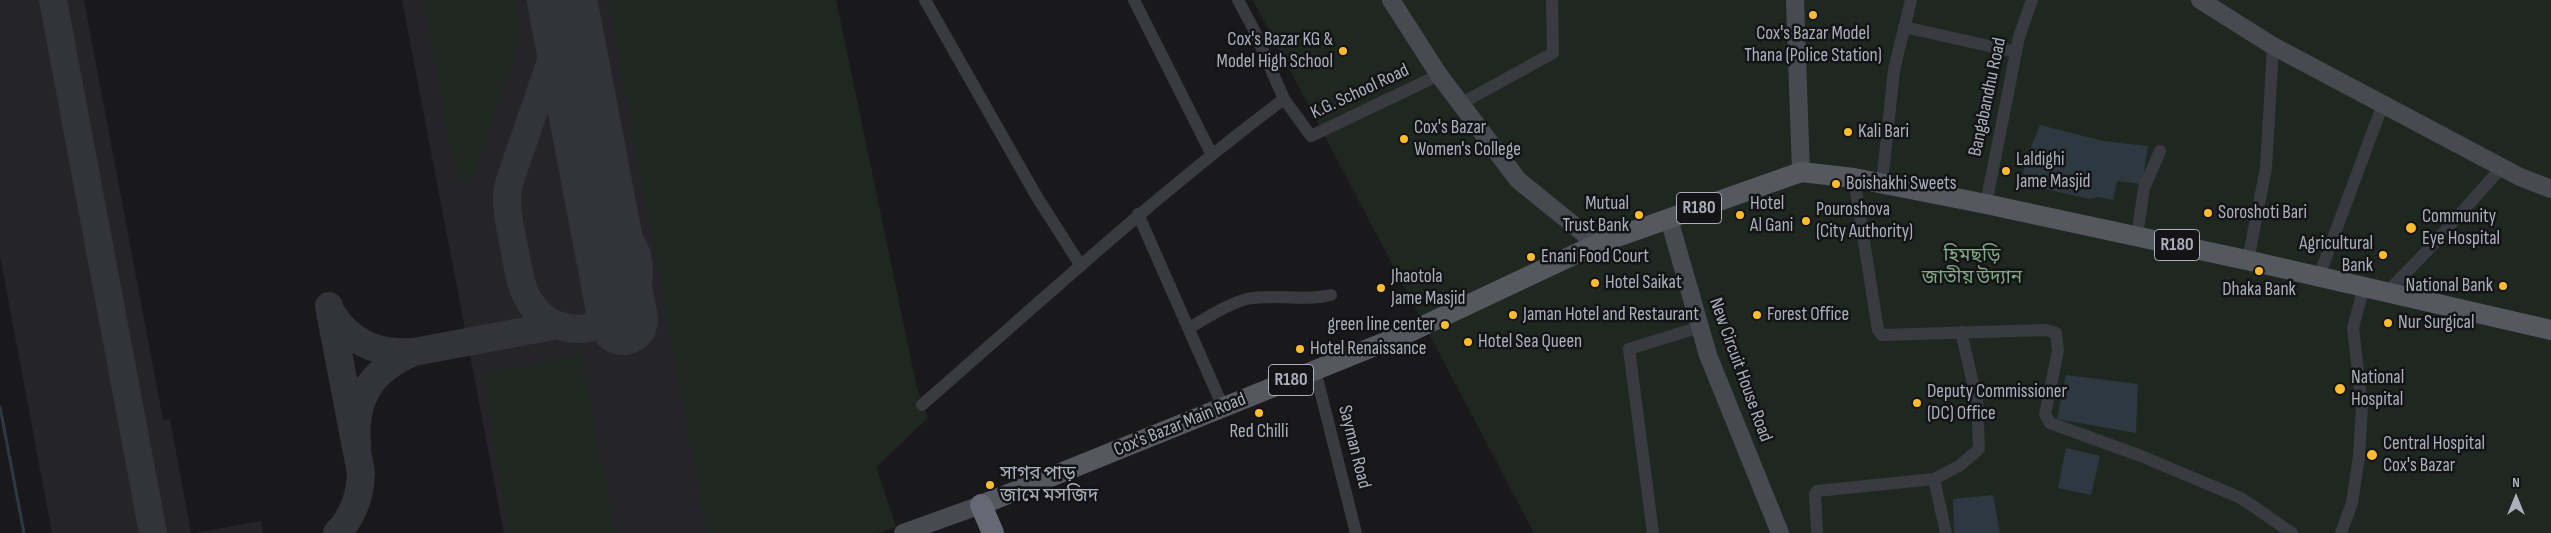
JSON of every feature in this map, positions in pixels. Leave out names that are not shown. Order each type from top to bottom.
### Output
[{"type":"highway","points":[[981,505],[994,533]]},
{"type":"main road","name":"R180","points":[[1597,244],[1801,172],[1854,178],[1986,204],[2248,260],[2551,330]]},
{"type":"main road","name":"Cox's Bazar Main Road","points":[[981,505],[1410,332],[1597,244]]},
{"type":"street","points":[[925,0],[1037,197],[1081,266]]},
{"type":"street","points":[[1134,0],[1212,153]]},
{"type":"street","points":[[922,405],[1138,214],[1212,153],[1284,99],[1253,28],[1238,0]]},
{"type":"street","points":[[1391,0],[1439,75],[1462,103],[1518,180],[1597,244]]},
{"type":"street","points":[[1462,103],[1553,54],[1552,0]]},
{"type":"street","points":[[1795,0],[1801,172]]},
{"type":"street","points":[[1882,183],[1894,70],[1911,0]]},
{"type":"street","name":"Bangabandhu Road","points":[[1986,204],[2016,52],[2032,0]]},
{"type":"street","points":[[2200,0],[2273,46],[2503,166],[2520,177],[2551,189]]},
{"type":"street","points":[[1904,27],[2016,52]]},
{"type":"street","points":[[2248,260],[2266,168],[2273,46]]},
{"type":"street","name":"K.G. School Road","points":[[1284,99],[1311,136],[1439,75]]},
{"type":"street","points":[[2319,276],[2383,104]]},
{"type":"street","points":[[2137,236],[2144,188],[2160,151]]},
{"type":"street","points":[[2387,292],[2428,252],[2503,166]]},
{"type":"street","points":[[1854,178],[1878,330],[1882,336],[2046,330],[2056,333],[2058,351],[2045,414],[2050,424],[2141,456],[2241,498],[2292,533]]},
{"type":"street","points":[[1138,214],[1223,407]]},
{"type":"street","name":"New Circuit House Road","points":[[1669,219],[1708,355],[1780,533]]},
{"type":"street","points":[[2341,533],[2352,504],[2359,456],[2362,406],[2353,328],[2364,286]]},
{"type":"street","points":[[1188,328],[1245,299],[1258,297],[1316,299],[1331,295]]},
{"type":"street","points":[[1653,533],[1629,349],[1700,327]]},
{"type":"street","points":[[1817,533],[1815,494],[1817,491],[1934,479],[1959,466],[1979,449],[1977,400],[1962,332]]},
{"type":"street","name":"Sayman Road","points":[[1315,370],[1356,533]]},
{"type":"street","points":[[1934,479],[1946,533]]},
{"type":"street","points":[[903,533],[981,505]]},
{"type":"shaded area","points":[[0,0],[84,0],[163,420],[170,419],[191,533],[52,533],[0,256]]},
{"type":"shaded area","points":[[402,0],[836,0],[917,389],[928,418],[876,467],[896,527],[876,533],[504,533]]},
{"type":"shaded area","points":[[2040,125],[2103,141],[2148,146],[2142,184],[2117,181],[2113,200],[2098,197],[2090,199],[2022,184],[2024,165]]},
{"type":"shaded area","points":[[2066,375],[2138,384],[2136,433],[2057,419]]},
{"type":"shaded area","points":[[2066,448],[2100,456],[2091,495],[2058,488]]},
{"type":"shaded area","points":[[1993,495],[2000,533],[1954,533],[1953,499]]},
{"type":"shaded area","points":[[261,521],[263,533],[195,533]]},
{"type":"green space","points":[[423,0],[516,0],[521,39],[472,181],[461,179],[454,169]]},
{"type":"green space","points":[[608,0],[836,0],[917,389],[928,418],[876,467],[896,527],[876,533],[707,533]]},
{"type":"green space","name":"হিমছড়ি জাতীয় উদ্যান","points":[[1253,0],[2551,0],[2551,533],[1534,533]]},
{"type":"green space","points":[[581,354],[615,533],[508,533],[484,374]]},
{"type":"waterway","points":[[0,407],[24,533]]},
{"type":"taxiway","points":[[53,0],[153,533]]},
{"type":"taxiway","points":[[562,1],[562,25],[559,38],[510,180],[507,206],[518,269],[528,299],[547,320],[565,328],[584,329],[602,324],[619,314],[631,299],[638,281],[638,260],[635,251],[626,236],[609,218],[601,204]]},
{"type":"taxiway","points":[[329,306],[361,473],[355,506],[343,527],[337,533]]},
{"type":"taxiway","points":[[331,312],[347,332],[366,344],[387,351],[412,352]]},
{"type":"taxiway","points":[[357,444],[358,413],[362,399],[376,376],[399,359],[414,352],[558,325]]},
{"type":"runway","points":[[562,0],[623,320]]},
{"type":"place","name":"Cox's Bazar Model Thana (Police Station)","points":[[1813,15]]},
{"type":"place","name":"Cox's Bazar KG & Model High School","points":[[1343,51]]},
{"type":"place","name":"Kali Bari","points":[[1848,132]]},
{"type":"place","name":"Cox's Bazar Women's College","points":[[1404,139]]},
{"type":"place","name":"Laldighi Jame Masjid","points":[[2006,171]]},
{"type":"place","name":"Boishakhi Sweets","points":[[1836,184]]},
{"type":"place","name":"Soroshoti Bari","points":[[2208,213]]},
{"type":"place","name":"Mutual Trust Bank","points":[[1639,215]]},
{"type":"place","name":"Hotel Al Gani","points":[[1740,215]]},
{"type":"place","name":"Pouroshova (City Authority)","points":[[1806,221]]},
{"type":"place","name":"Community Eye Hospital","points":[[2411,228]]},
{"type":"place","name":"Agricultural Bank","points":[[2383,255]]},
{"type":"place","name":"Enani Food Court","points":[[1531,257]]},
{"type":"place","name":"Dhaka Bank","points":[[2259,271]]},
{"type":"place","name":"Hotel Saikat","points":[[1595,283]]},
{"type":"place","name":"National Bank","points":[[2503,286]]},
{"type":"place","name":"Jhaotola Jame Masjid","points":[[1381,288]]},
{"type":"place","name":"Jaman Hotel and Restaurant","points":[[1513,315]]},
{"type":"place","name":"Forest Office","points":[[1757,315]]},
{"type":"place","name":"Nur Surgical","points":[[2388,323]]},
{"type":"place","name":"green line center","points":[[1445,325]]},
{"type":"place","name":"Hotel Sea Queen","points":[[1468,342]]},
{"type":"place","name":"Hotel Renaissance","points":[[1300,349]]},
{"type":"place","name":"National Hospital","points":[[2340,389]]},
{"type":"place","name":"Deputy Commissioner (DC) Office","points":[[1917,403]]},
{"type":"place","name":"Red Chilli","points":[[1259,413]]},
{"type":"place","name":"Central Hospital Cox's Bazar","points":[[2372,455]]},
{"type":"place","name":"সাগর পাড় জামে মসজিদ","points":[[990,485]]}]
